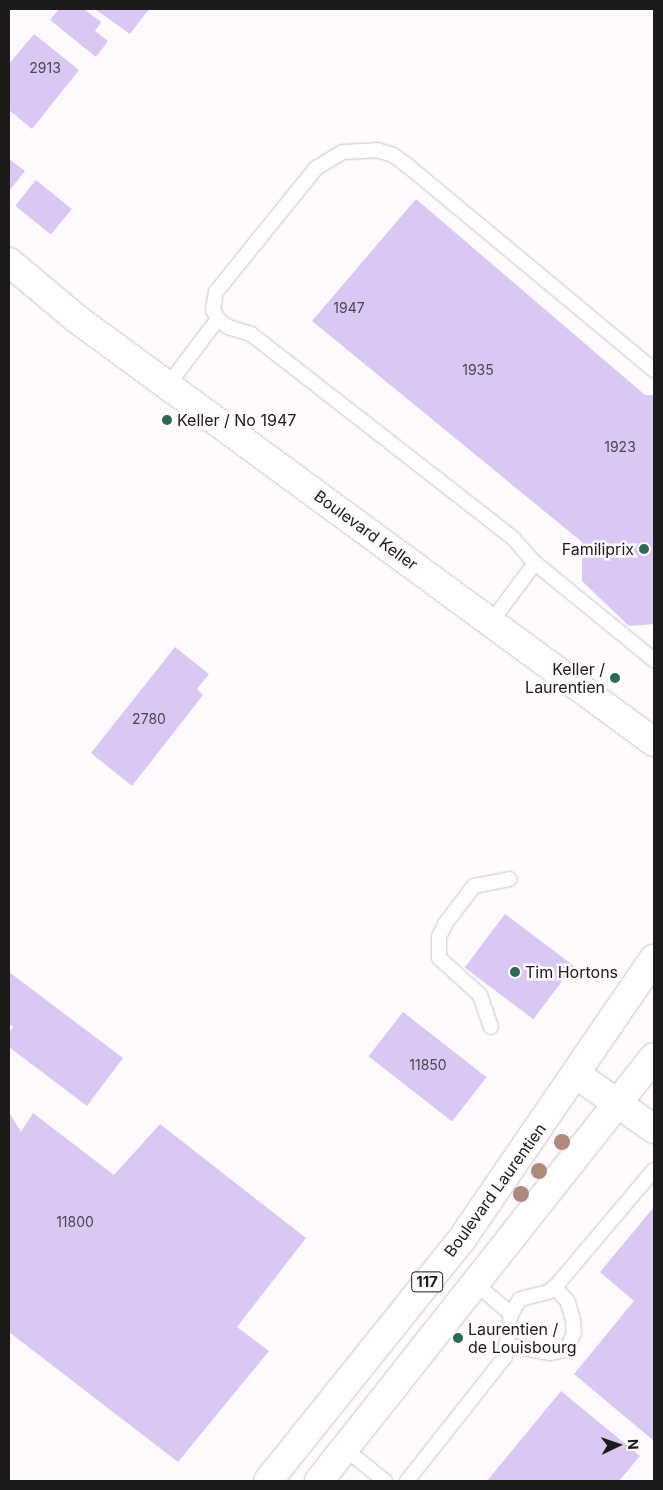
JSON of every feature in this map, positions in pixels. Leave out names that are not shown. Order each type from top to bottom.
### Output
[{"type":"main road","name":"Boulevard Keller","points":[[9,262],[77,319],[654,742]]},
{"type":"main road","name":"Boulevard Keller","points":[[9,285],[77,319]]},
{"type":"main road","name":"Boulevard Laurentien","points":[[268,1481],[464,1236],[654,959]]},
{"type":"main road","name":"117","points":[[319,1481],[619,1104],[654,1057]]},
{"type":"main road","points":[[576,1075],[654,1129]]},
{"type":"lane","points":[[654,370],[407,165],[393,155],[377,150],[343,152],[316,168],[216,292],[213,310],[218,319],[228,326],[261,339],[513,538],[535,563],[654,660]]},
{"type":"lane","points":[[168,385],[218,319]]},
{"type":"lane","points":[[491,622],[535,563]]},
{"type":"lane","points":[[491,1027],[480,995],[439,958],[438,942],[444,924],[474,886],[509,879]]},
{"type":"lane","points":[[407,1481],[504,1357],[511,1314],[520,1299],[548,1292],[555,1287],[654,1170]]},
{"type":"lane","points":[[476,1284],[511,1314]]},
{"type":"lane","points":[[506,1345],[550,1353],[564,1350],[570,1345],[574,1332],[573,1320],[568,1302],[555,1287]]},
{"type":"lane","points":[[345,1449],[385,1481]]},
{"type":"building","points":[[59,9],[84,9],[101,22],[95,31],[108,41],[96,57],[50,20]]},
{"type":"building","points":[[95,9],[149,9],[130,34]]},
{"type":"building","points":[[34,34],[79,70],[32,129],[9,110],[9,64]]},
{"type":"building","points":[[9,159],[25,171],[9,191]]},
{"type":"building","points":[[36,180],[72,209],[51,235],[15,206]]},
{"type":"building","points":[[416,199],[645,395],[654,395],[654,624],[629,626],[582,581],[582,542],[312,321]]},
{"type":"building","points":[[175,647],[209,674],[197,689],[203,695],[132,786],[91,753]]},
{"type":"building","points":[[505,914],[574,966],[533,1019],[465,968]]},
{"type":"building","points":[[9,972],[123,1058],[87,1106],[9,1047],[9,1033],[13,1027],[9,1024]]},
{"type":"building","points":[[403,1012],[487,1077],[452,1121],[369,1056]]},
{"type":"building","points":[[9,1112],[21,1132],[33,1113],[114,1175],[160,1124],[306,1238],[237,1327],[269,1351],[178,1462],[9,1332]]},
{"type":"building","points":[[654,1207],[654,1441],[574,1374],[634,1301],[600,1272]]},
{"type":"building","points":[[561,1391],[640,1456],[619,1481],[487,1481]]},
{"type":"place","name":"Keller / No 1947","points":[[167,420]]},
{"type":"place","name":"Familiprix","points":[[644,549]]},
{"type":"place","name":"Keller / Laurentien","points":[[615,678]]},
{"type":"place","name":"Tim Hortons","points":[[515,972]]},
{"type":"place","name":"Laurentien / de Louisbourg","points":[[458,1338]]}]
